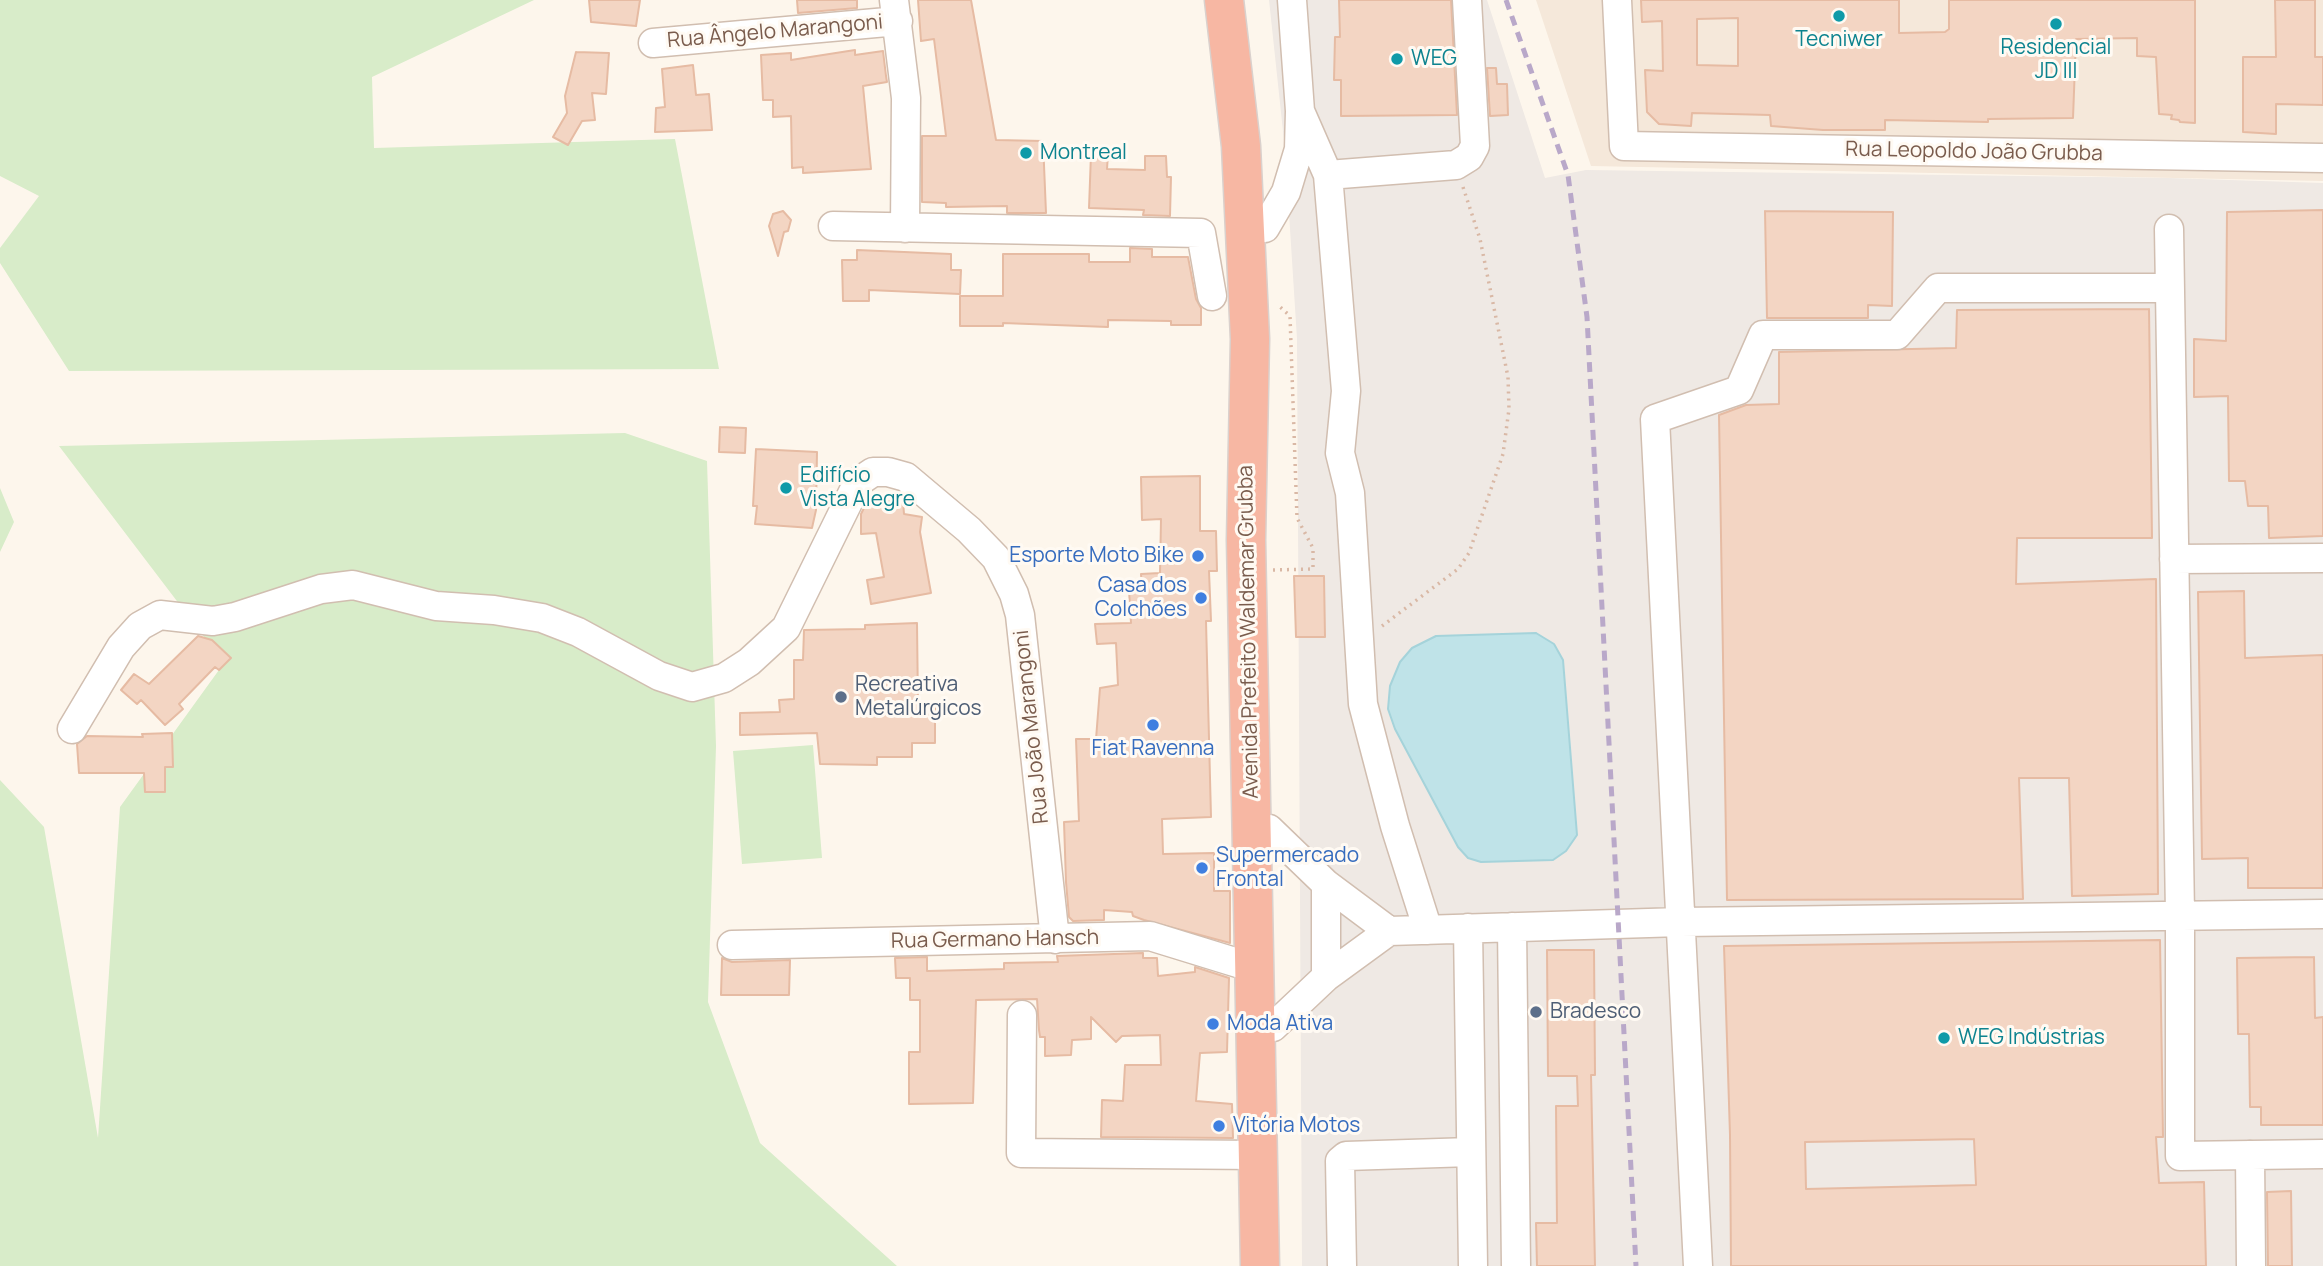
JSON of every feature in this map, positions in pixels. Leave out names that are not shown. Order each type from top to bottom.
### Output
[{"type":"highway","name":"Avenida Prefeito Waldemar Grubba","points":[[1224,0],[1241,146],[1250,339],[1246,540],[1260,1266]]},
{"type":"highway","name":"Avenida Prefeito Waldemar Grubba","points":[[1250,0],[1264,154],[1265,570],[1276,1266]]},
{"type":"street","points":[[1265,228],[1294,174],[1299,149],[1300,111],[1292,0]]},
{"type":"street","points":[[1328,175],[1456,165],[1469,157],[1475,146],[1467,0]]},
{"type":"street","name":"Rua Leopoldo João Grubba","points":[[1617,0],[1624,146],[2323,158]]},
{"type":"street","points":[[896,11],[908,133],[905,228]]},
{"type":"street","name":"Rua Ângelo Marangoni","points":[[653,43],[896,11]]},
{"type":"street","points":[[1300,111],[1328,175],[1346,391],[1340,453],[1350,493],[1363,704],[1395,826],[1428,930]]},
{"type":"street","points":[[832,226],[1201,233],[1212,296]]},
{"type":"street","points":[[2169,229],[2180,915],[2180,1156],[2323,1154]]},
{"type":"street","points":[[1698,1266],[1655,419],[1739,390],[1763,335],[1897,335],[1938,288],[2169,288]]},
{"type":"street","name":"Rua João Marangoni","points":[[72,729],[121,647],[140,626],[160,615],[213,621],[235,617],[260,606],[321,589],[353,585],[436,606],[494,610],[542,618],[578,632],[659,676],[692,687],[724,678],[749,662],[786,628],[858,482],[873,472],[906,477],[969,530],[996,558],[1014,594],[1020,615],[1055,939]]},
{"type":"street","points":[[2175,559],[2323,558]]},
{"type":"street","points":[[1269,829],[1326,884],[1389,931]]},
{"type":"street","points":[[1326,884],[1326,977]]},
{"type":"street","points":[[1273,1027],[1326,977],[1389,931],[1681,922],[2323,914]]},
{"type":"street","points":[[1512,927],[1516,1266]]},
{"type":"street","points":[[1468,929],[1473,1266]]},
{"type":"street","name":"Rua Germano Hansch","points":[[732,945],[1150,936],[1254,968]]},
{"type":"street","points":[[1022,1015],[1021,1153],[1258,1155]]},
{"type":"street","points":[[1342,1266],[1338,1168],[1346,1156],[1471,1152]]},
{"type":"street","points":[[2250,1155],[2251,1266]]},
{"type":"path","points":[[1359,643],[1458,569],[1469,553],[1503,454],[1509,410],[1508,377],[1480,239],[1456,165]]},
{"type":"path","points":[[1265,570],[1313,569],[1313,548],[1297,519],[1290,316],[1266,294]]},
{"type":"shaded area","points":[[1269,0],[1487,0],[1545,178],[1586,170],[2168,178],[2323,183],[2323,1266],[1302,1266],[1297,339],[1285,150]]},
{"type":"shaded area","points":[[1536,0],[2323,0],[2323,181],[1591,166]]},
{"type":"green space","points":[[0,0],[534,0],[372,77],[374,148],[675,139],[719,369],[69,371],[0,263],[0,248],[39,196],[0,176]]},
{"type":"green space","points":[[625,433],[707,461],[716,746],[708,1002],[760,1143],[897,1266],[0,1266],[0,780],[44,827],[98,1138],[120,807],[224,663],[59,446]]},
{"type":"green space","points":[[0,488],[14,522],[0,552]]},
{"type":"green space","points":[[813,745],[822,858],[742,864],[733,751]]},
{"type":"water","points":[[1536,633],[1554,644],[1563,660],[1577,835],[1566,851],[1553,860],[1481,862],[1468,858],[1458,847],[1395,729],[1388,709],[1390,686],[1400,662],[1412,648],[1436,636]]},
{"type":"building","points":[[589,0],[640,0],[636,26],[591,22]]},
{"type":"building","points":[[797,0],[857,0],[857,8],[798,13]]},
{"type":"building","points":[[918,0],[971,0],[996,140],[1043,141],[1046,213],[1007,213],[1007,206],[946,207],[946,203],[922,202],[922,136],[946,136],[934,39],[921,41]]},
{"type":"building","name":"WEG","points":[[1339,0],[1451,0],[1457,115],[1341,116],[1341,80],[1334,80],[1335,37],[1340,37]]},
{"type":"building","points":[[1641,0],[1899,0],[1899,33],[1945,32],[1949,29],[1949,0],[2195,0],[2195,123],[2180,122],[2171,119],[2172,115],[2159,114],[2156,57],[2137,56],[2137,38],[2076,39],[2073,118],[1988,119],[1988,122],[1885,120],[1885,130],[1823,130],[1771,126],[1770,115],[1692,113],[1691,126],[1659,124],[1647,112],[1645,70],[1663,71],[1662,21],[1642,22]],"holes":[[[1738,18],[1738,66],[1697,65],[1697,19]]]},
{"type":"building","points":[[2275,0],[2315,0],[2315,57],[2323,57],[2323,105],[2276,104],[2276,134],[2243,132],[2243,57],[2276,57]]},
{"type":"building","points":[[855,50],[855,55],[883,51],[887,82],[863,86],[871,169],[803,173],[803,167],[792,168],[791,116],[773,117],[773,100],[763,100],[761,55],[791,53],[791,60]]},
{"type":"building","points":[[576,52],[609,53],[606,94],[592,93],[595,120],[582,121],[568,145],[553,137],[567,113],[565,96]]},
{"type":"building","points":[[693,65],[696,95],[709,94],[712,130],[655,132],[656,108],[665,107],[662,69]]},
{"type":"building","points":[[1487,68],[1496,68],[1497,84],[1507,84],[1508,115],[1490,116]]},
{"type":"building","points":[[1091,154],[1108,154],[1107,169],[1145,170],[1145,156],[1166,156],[1167,177],[1171,177],[1170,216],[1143,215],[1144,210],[1089,208]]},
{"type":"building","points":[[2323,210],[2323,536],[2269,538],[2268,506],[2248,506],[2245,481],[2229,481],[2228,396],[2194,397],[2194,339],[2226,341],[2227,212]]},
{"type":"building","points":[[783,211],[791,220],[788,231],[784,232],[778,256],[769,226],[773,214]]},
{"type":"building","points":[[1765,211],[1893,212],[1892,306],[1868,305],[1868,318],[1767,318]]},
{"type":"building","points":[[1130,248],[1152,249],[1152,257],[1188,257],[1196,299],[1201,308],[1201,325],[1171,325],[1171,321],[1108,320],[1108,327],[1003,323],[1003,326],[960,326],[960,296],[1003,296],[1003,254],[1089,254],[1089,262],[1130,262]]},
{"type":"building","points":[[857,250],[951,254],[951,270],[961,270],[960,294],[869,290],[869,301],[843,301],[842,260],[857,260]]},
{"type":"building","points":[[2149,309],[2152,538],[2017,538],[2016,584],[2156,579],[2158,894],[2072,896],[2069,778],[2019,778],[2023,899],[1727,900],[1719,415],[1746,405],[1779,404],[1779,352],[1956,348],[1957,310]]},
{"type":"building","points":[[720,427],[746,428],[745,453],[719,452]]},
{"type":"building","name":"Edifício Vista Alegre","points":[[756,449],[817,452],[816,510],[812,528],[755,524],[757,506],[753,506]]},
{"type":"building","points":[[1200,476],[1200,531],[1216,531],[1217,571],[1209,571],[1211,621],[1206,621],[1211,817],[1162,819],[1163,854],[1214,853],[1214,891],[1230,891],[1230,943],[1144,920],[1133,916],[1132,912],[1104,910],[1104,920],[1073,921],[1069,917],[1066,882],[1064,822],[1079,821],[1076,739],[1096,739],[1100,688],[1118,685],[1116,643],[1097,644],[1095,624],[1131,623],[1129,590],[1142,589],[1141,574],[1160,573],[1161,519],[1142,520],[1141,477]]},
{"type":"building","points":[[903,501],[904,514],[922,517],[920,532],[931,593],[871,604],[867,580],[884,577],[876,533],[861,534],[861,514],[867,502]]},
{"type":"building","points":[[1294,576],[1324,576],[1325,637],[1296,637]]},
{"type":"building","points":[[2244,591],[2245,658],[2323,655],[2323,888],[2248,888],[2248,858],[2202,859],[2198,592]]},
{"type":"building","points":[[917,623],[918,706],[935,705],[935,743],[912,743],[912,757],[877,757],[877,765],[820,764],[817,733],[740,735],[740,713],[780,712],[779,700],[794,699],[794,660],[803,660],[804,630],[865,629],[865,625]]},
{"type":"building","points":[[198,636],[212,640],[231,658],[219,670],[215,667],[179,704],[183,709],[165,725],[141,700],[137,704],[121,690],[134,674],[149,684]]},
{"type":"building","points":[[172,733],[173,767],[165,767],[165,792],[145,792],[144,773],[79,773],[77,744],[87,736],[143,737],[142,734]]},
{"type":"building","name":"WEG Indústrias","points":[[2160,940],[2163,1137],[2156,1137],[2159,1183],[2204,1182],[2206,1266],[1731,1266],[1724,946]],"holes":[[[1974,1139],[1976,1185],[1806,1189],[1805,1142]]]},
{"type":"building","points":[[1547,950],[1594,950],[1595,1075],[1591,1075],[1595,1266],[1537,1266],[1536,1223],[1557,1223],[1556,1106],[1578,1106],[1577,1076],[1548,1076]]},
{"type":"building","points":[[1143,953],[1143,958],[1157,958],[1158,976],[1195,972],[1195,967],[1229,978],[1227,1052],[1200,1053],[1196,1101],[1232,1104],[1233,1138],[1101,1137],[1102,1100],[1123,1101],[1125,1065],[1161,1065],[1160,1035],[1122,1036],[1116,1042],[1091,1017],[1091,1039],[1072,1040],[1071,1055],[1045,1056],[1045,1037],[1040,1037],[1037,999],[976,1000],[973,1103],[909,1104],[909,1052],[920,1052],[920,1000],[910,1000],[910,978],[896,978],[895,958],[927,957],[927,971],[1004,969],[1004,963],[1058,962],[1057,956]]},
{"type":"building","points":[[2314,957],[2315,1018],[2323,1017],[2323,1125],[2261,1125],[2261,1107],[2250,1107],[2249,1034],[2238,1034],[2237,958]]},
{"type":"building","points":[[722,958],[732,962],[790,960],[789,995],[721,995]]},
{"type":"building","points":[[2291,1191],[2292,1266],[2268,1266],[2267,1192]]},
{"type":"railway","points":[[1506,0],[1568,175],[1587,317],[1636,1266]]},
{"type":"place","name":"Tecniwer","points":[[1839,16]]},
{"type":"place","name":"Residencial JD III","points":[[2056,24]]},
{"type":"place","name":"WEG","points":[[1397,59]]},
{"type":"place","name":"Montreal","points":[[1026,153]]},
{"type":"place","name":"Edifício Vista Alegre","points":[[786,488]]},
{"type":"place","name":"Esporte Moto Bike","points":[[1198,556]]},
{"type":"place","name":"Casa dos Colchões","points":[[1201,598]]},
{"type":"place","name":"Recreativa Metalúrgicos","points":[[841,697]]},
{"type":"place","name":"Fiat Ravenna","points":[[1153,725]]},
{"type":"place","name":"Supermercado Frontal","points":[[1202,868]]},
{"type":"place","name":"Bradesco","points":[[1536,1012]]},
{"type":"place","name":"Moda Ativa","points":[[1213,1024]]},
{"type":"place","name":"WEG Indústrias","points":[[1944,1038]]},
{"type":"place","name":"Vitória Motos","points":[[1219,1126]]}]
